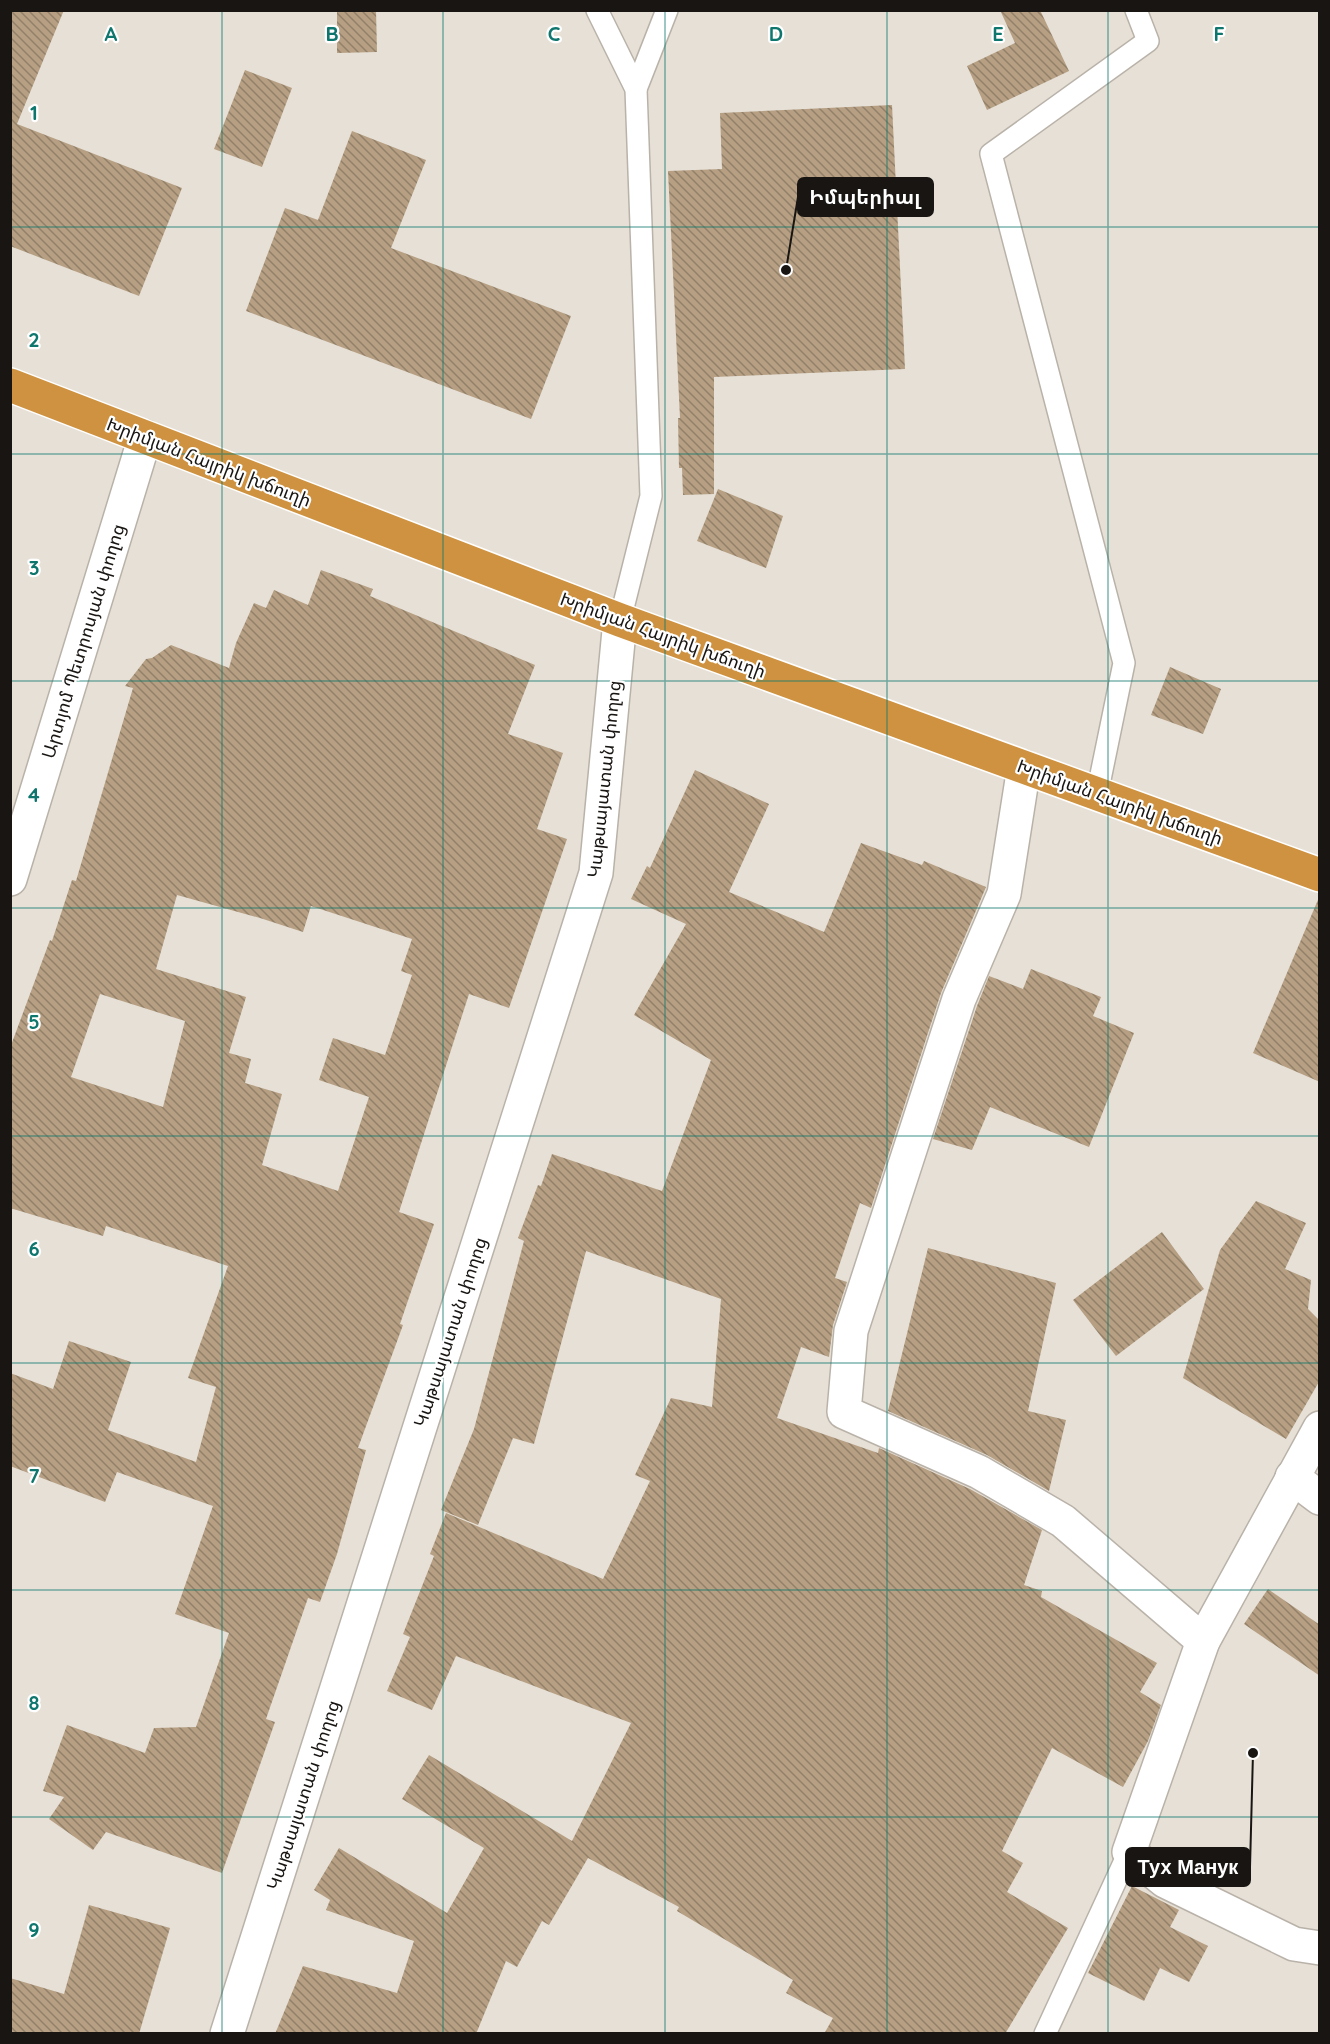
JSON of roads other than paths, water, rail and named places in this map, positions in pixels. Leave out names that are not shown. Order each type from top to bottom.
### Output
[{"type":"highway","name":"Խրիմյան Հայրիկ խճուղի","points":[[10,385],[620,620],[1320,875]]},
{"type":"street","name":"Արտյոմ Պետրոսյան փողոց","points":[[10,879],[145,437]]},
{"type":"street","name":"Կաթսայատան փողոց","points":[[226,2034],[596,873],[620,620]]},
{"type":"street","points":[[1024,767],[1004,894],[959,999],[851,1331],[844,1412],[979,1472],[1063,1521],[1203,1641]]},
{"type":"street","points":[[1320,1428],[1203,1641],[1129,1852],[1165,1881],[1294,1944],[1320,1948]]},
{"type":"street","points":[[1292,1477],[1320,1498]]},
{"type":"lane","points":[[597,10],[636,89]]},
{"type":"lane","points":[[620,620],[651,496],[636,89],[667,10]]},
{"type":"lane","points":[[1097,794],[1124,663],[991,154],[1148,41],[1136,10]]},
{"type":"lane","points":[[1045,2034],[1129,1852]]},
{"type":"place","name":"Իմպերիալ","points":[[786,270]]},
{"type":"place","name":"Тух Манук","points":[[1253,1753]]}]
